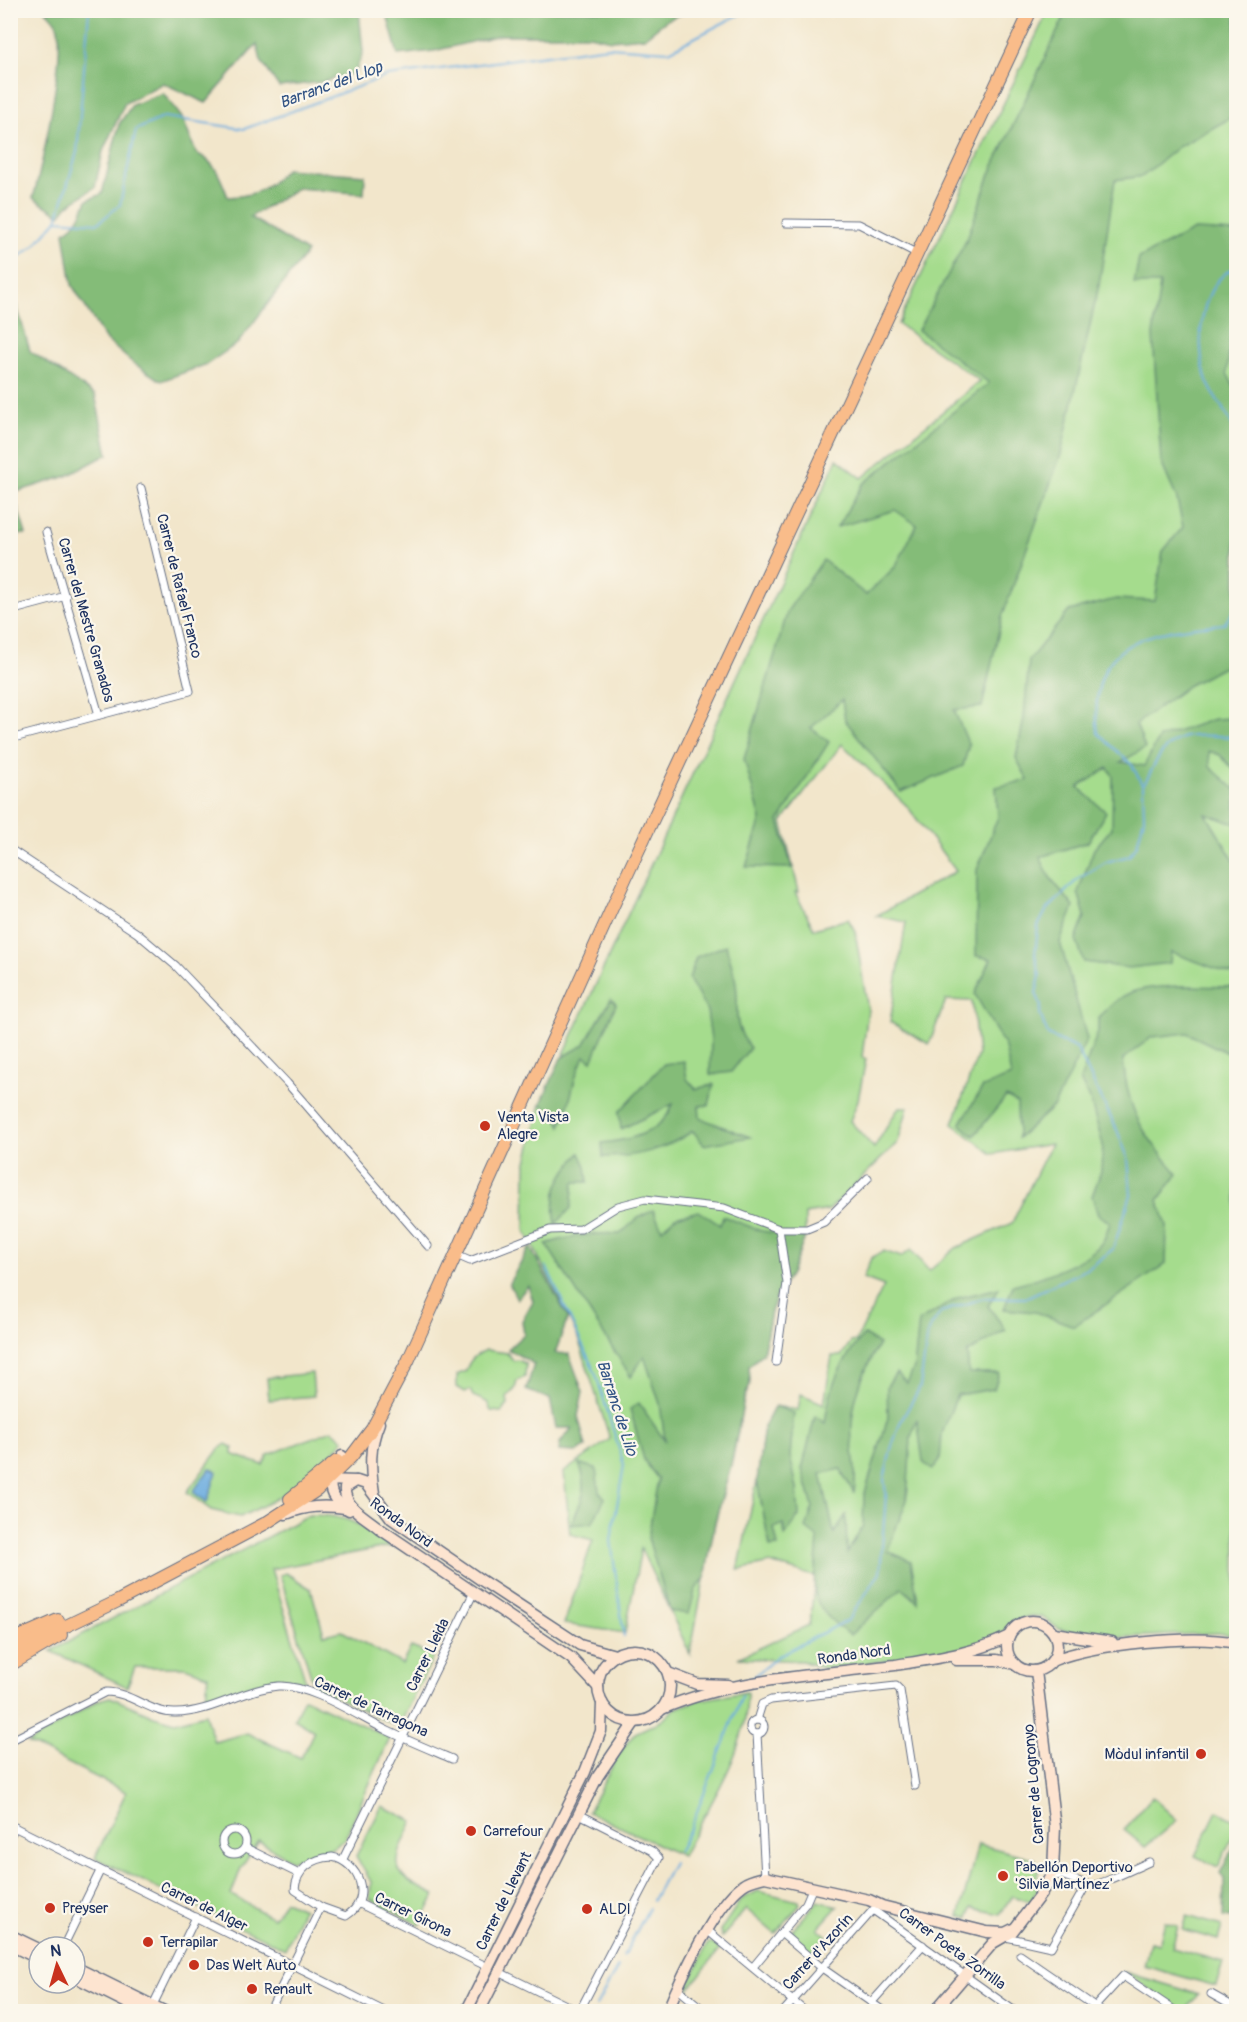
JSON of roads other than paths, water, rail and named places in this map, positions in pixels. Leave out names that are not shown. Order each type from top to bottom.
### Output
[{"type":"highway","points":[[10,1653],[118,1601],[300,1503],[330,1479],[372,1429],[390,1397],[626,877],[1031,10]]},
{"type":"highway","points":[[37,1639],[103,1600],[247,1525],[311,1484],[342,1456],[379,1403],[448,1269]]},
{"type":"highway","points":[[10,1641],[103,1600]]},
{"type":"highway","points":[[10,1665],[118,1601]]},
{"type":"main road","points":[[374,1493],[370,1471],[370,1449],[390,1397]]},
{"type":"main road","points":[[342,1456],[330,1479],[331,1488],[345,1508]]},
{"type":"main road","points":[[311,1484],[330,1479],[357,1481]]},
{"type":"main road","name":"Ronda Nord","points":[[602,1703],[598,1687],[571,1658],[365,1516],[346,1500],[345,1488],[357,1481],[366,1484],[392,1519],[580,1645],[615,1655],[635,1650],[646,1652],[661,1661],[668,1673],[697,1684],[761,1683]]},
{"type":"main road","points":[[266,1523],[303,1507],[317,1505],[345,1508],[365,1516]]},
{"type":"main road","points":[[1136,1644],[1054,1633],[1042,1623],[1027,1622],[1019,1625],[1009,1636],[1008,1651],[1015,1664],[1027,1671],[1036,1671],[1074,1652],[1136,1644],[1212,1640],[1236,1643]]},
{"type":"main road","points":[[1054,1633],[1058,1646],[1054,1660]]},
{"type":"main road","name":"Ronda Nord","points":[[634,1723],[650,1719],[662,1709],[699,1696],[761,1683],[916,1662],[975,1650],[1009,1636]]},
{"type":"main road","points":[[598,1687],[602,1669],[615,1655]]},
{"type":"main road","name":"Ronda Nord","points":[[916,1662],[976,1659],[1015,1664]]},
{"type":"main road","name":"Carrer de Logronyo","points":[[993,1943],[1010,1933],[1052,1879],[1055,1827],[1036,1671]]},
{"type":"main road","points":[[662,1709],[671,1689],[668,1673]]},
{"type":"main road","points":[[602,1703],[617,1718],[634,1723]]},
{"type":"main road","name":"Carrer de Llevant","points":[[466,2012],[585,1772],[601,1731],[602,1703]]},
{"type":"main road","name":"Carrer de Llevant","points":[[479,2012],[598,1776],[634,1723]]},
{"type":"main road","points":[[667,2012],[707,1930],[741,1886],[752,1879],[765,1877],[878,1902],[878,1908],[987,1932],[1010,1933]]},
{"type":"main road","points":[[934,2012],[993,1943],[987,1932]]},
{"type":"main road","points":[[10,1935],[27,1943]]},
{"type":"main road","points":[[10,1945],[27,1953]]},
{"type":"main road","points":[[87,1973],[149,2008]]},
{"type":"main road","points":[[87,1982],[149,2008],[166,2012]]},
{"type":"street","points":[[786,223],[859,224],[918,254]]},
{"type":"street","name":"Carrer de Rafael Franco","points":[[99,715],[190,691],[141,488]]},
{"type":"street","name":"Carrer del Mestre Granados","points":[[46,532],[99,715]]},
{"type":"street","points":[[10,611],[66,596]]},
{"type":"street","points":[[10,739],[99,715]]},
{"type":"street","points":[[10,849],[137,933],[176,966],[287,1083],[428,1246]]},
{"type":"street","points":[[454,1254],[470,1261],[550,1230],[581,1228],[618,1206],[645,1199],[724,1208],[779,1228],[807,1229],[824,1222],[868,1178]]},
{"type":"street","points":[[776,1362],[787,1283],[779,1228]]},
{"type":"street","name":"Carrer Lleida","points":[[344,1859],[474,1592]]},
{"type":"street","name":"Carrer de Tarragona","points":[[10,1741],[106,1692],[123,1695],[173,1714],[192,1711],[263,1689],[286,1686],[317,1696],[452,1759]]},
{"type":"street","points":[[765,1877],[757,1734],[764,1726],[757,1720],[762,1704],[771,1700],[896,1686],[900,1690],[915,1786]]},
{"type":"street","points":[[499,1972],[579,2011],[659,1858],[652,1851],[579,1814]]},
{"type":"street","points":[[10,1836],[13,1826]]},
{"type":"street","name":"Carrer de Alger","points":[[13,1826],[386,2012]]},
{"type":"street","points":[[246,1848],[299,1874]]},
{"type":"street","points":[[321,1858],[344,1859],[357,1872],[361,1882],[358,1903],[346,1916],[321,1907],[297,1894],[295,1884],[299,1874],[310,1863],[321,1858]]},
{"type":"street","points":[[1052,1879],[1069,1890],[1087,1887],[1112,1879],[1149,1862]]},
{"type":"street","points":[[69,1935],[100,1871]]},
{"type":"street","points":[[1052,1879],[1087,1887]]},
{"type":"street","points":[[1010,1933],[1051,1947],[1087,1887]]},
{"type":"street","points":[[753,1967],[806,1904],[812,1888]]},
{"type":"street","name":"Carrer Girona","points":[[358,1903],[488,1967]]},
{"type":"street","points":[[269,2012],[321,1907]]},
{"type":"street","name":"Carrer Poeta Zorrilla","points":[[878,1908],[923,1945],[1011,2010]]},
{"type":"street","name":"Carrer d'Azorín","points":[[783,2012],[878,1908]]},
{"type":"street","points":[[149,2008],[196,1917]]},
{"type":"street","points":[[707,1930],[806,2012]]},
{"type":"street","points":[[781,1933],[822,1968],[885,2012]]},
{"type":"street","points":[[872,2002],[923,1945]]},
{"type":"street","points":[[1020,1956],[1093,2009],[1103,2012]]},
{"type":"street","points":[[1093,2009],[1117,1979],[1123,1976],[1177,2012]]},
{"type":"street","points":[[677,1988],[706,2012]]},
{"type":"street","points":[[1211,1994],[1236,2007]]},
{"type":"water","points":[[210,1468],[217,1472],[207,1502],[193,1492]]},
{"type":"waterway","points":[[10,263],[33,247],[57,220],[77,152],[89,10]]},
{"type":"waterway","name":"Barranc del Llop","points":[[57,220],[98,223],[120,205],[136,130],[164,117],[244,129],[387,76],[608,47],[669,51],[748,10]]},
{"type":"waterway","points":[[1236,267],[1214,286],[1203,314],[1201,330],[1205,375],[1236,433]]},
{"type":"waterway","points":[[751,1679],[778,1656],[848,1620],[880,1573],[886,1495],[884,1479],[891,1449],[900,1423],[920,1387],[928,1331],[941,1312],[984,1298],[1025,1298],[1089,1268],[1113,1249],[1131,1195],[1128,1158],[1117,1130],[1077,1049],[1048,1035],[1040,1014],[1041,1005],[1036,993],[1040,976],[1035,955],[1038,926],[1046,911],[1078,879],[1106,862],[1129,856],[1137,845],[1144,818],[1143,786],[1132,765],[1098,733],[1097,702],[1102,677],[1113,659],[1128,646],[1148,637],[1171,631],[1224,624],[1236,608]]},
{"type":"waterway","points":[[1143,785],[1157,760],[1172,743],[1190,736],[1232,737],[1236,733]]},
{"type":"waterway","name":"Barranc de Lilo","points":[[546,1266],[596,1375],[624,1465],[611,1540],[624,1637]]},
{"type":"waterway","points":[[678,1852],[691,1827],[742,1696]]},
{"type":"waterway","points":[[653,1900],[673,1863]]},
{"type":"waterway","points":[[623,1957],[649,1908]]},
{"type":"waterway","points":[[596,2006],[618,1967]]},
{"type":"place","name":"Venta Vista Alegre","points":[[485,1126]]},
{"type":"place","name":"Mòdul infantil","points":[[1201,1754]]},
{"type":"place","name":"Carrefour","points":[[471,1831]]},
{"type":"place","name":"Pabellón Deportivo 'Silvia Martínez'","points":[[1003,1876]]},
{"type":"place","name":"Preyser","points":[[50,1908]]},
{"type":"place","name":"ALDI","points":[[587,1909]]},
{"type":"place","name":"Terrapilar","points":[[148,1942]]},
{"type":"place","name":"Das Welt Auto","points":[[194,1965]]},
{"type":"place","name":"Renault","points":[[252,1989]]}]
